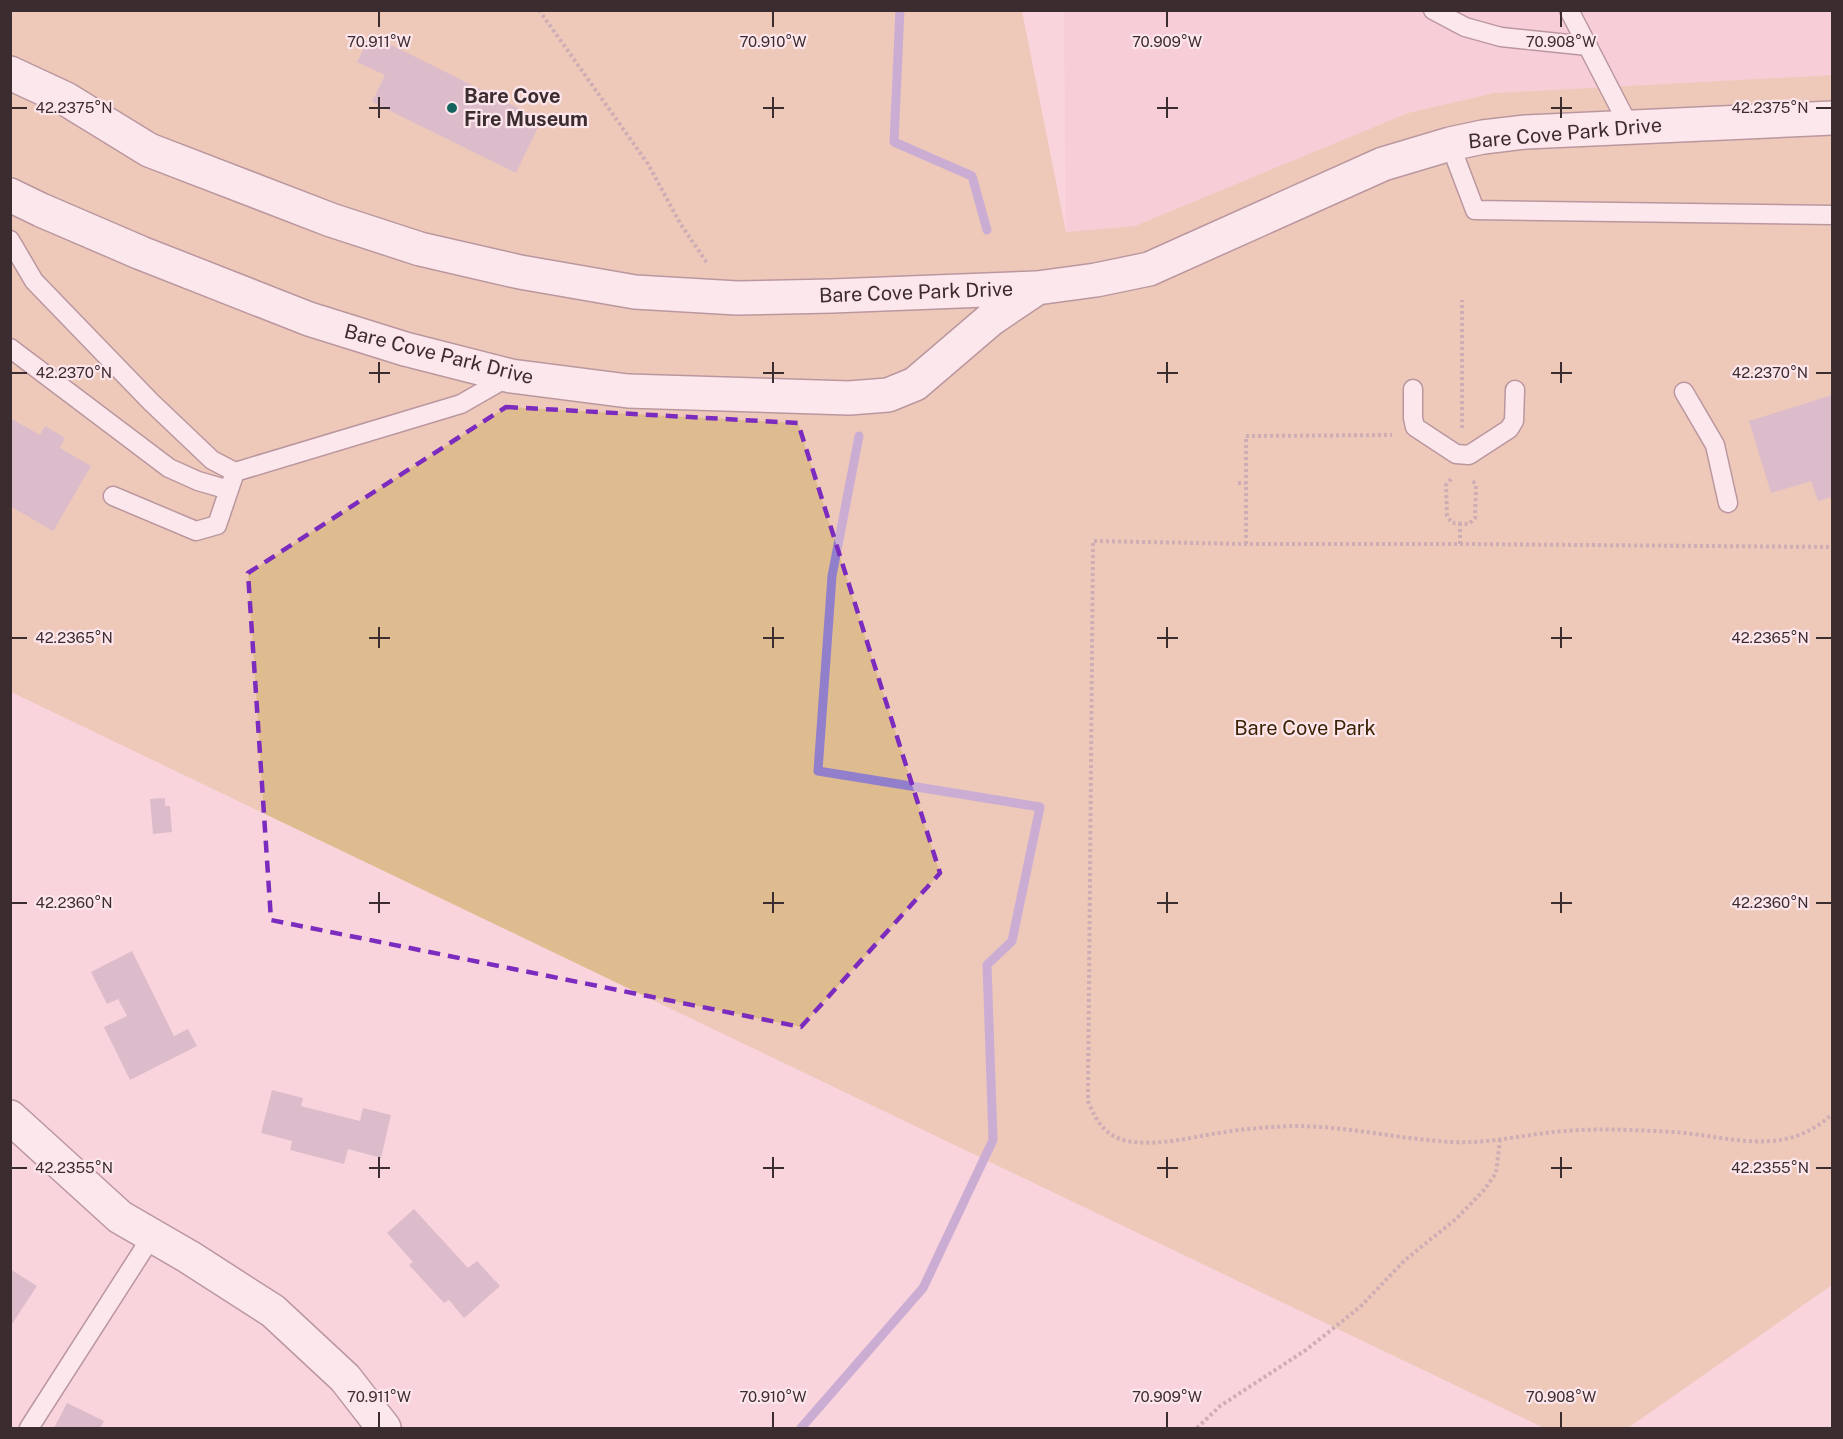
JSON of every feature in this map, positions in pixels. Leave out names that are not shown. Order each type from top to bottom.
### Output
[{"type":"street","name":"Bare Cove Park Drive","points":[[10,73],[66,99],[149,150],[331,220],[420,249],[520,273],[635,292],[737,298],[1037,288],[1096,280],[1149,269],[1383,164],[1450,144],[1526,132],[1833,118]]},
{"type":"street","name":"Bare Cove Park Drive","points":[[10,195],[141,253],[309,319],[405,349],[511,376],[628,391],[849,398],[888,395],[915,384],[991,319],[1037,288]]},
{"type":"street","points":[[10,1117],[120,1217],[273,1311],[345,1378],[384,1428]]},
{"type":"lane","points":[[1433,10],[1465,27],[1501,37],[1588,46]]},
{"type":"lane","points":[[1569,10],[1629,126]]},
{"type":"lane","points":[[1450,144],[1475,210],[1833,215]]},
{"type":"lane","points":[[10,240],[34,281],[151,402],[212,460],[235,472],[461,404],[511,376]]},
{"type":"lane","points":[[10,348],[169,468],[198,481],[229,490]]},
{"type":"lane","points":[[1413,388],[1415,427],[1456,454],[1469,455],[1509,429],[1514,421],[1515,390]]},
{"type":"lane","points":[[1684,392],[1715,445],[1728,502]]},
{"type":"lane","points":[[113,496],[196,531],[217,525],[235,472]]},
{"type":"lane","points":[[29,1428],[152,1236]]},
{"type":"path","points":[[539,10],[648,164],[680,223],[708,264],[737,298]]},
{"type":"path","points":[[1246,544],[1246,436],[1397,435],[1422,432]]},
{"type":"path","points":[[1238,483],[1246,483]]},
{"type":"path","points":[[1460,523],[1460,544]]},
{"type":"path","points":[[1833,547],[1093,541],[1088,1101],[1103,1129],[1125,1140],[1148,1143],[1228,1131],[1295,1126],[1382,1133],[1452,1142],[1500,1140],[1563,1131],[1617,1129],[1765,1143],[1794,1137],[1821,1125],[1833,1114]]},
{"type":"path","points":[[1197,1428],[1220,1406],[1306,1350],[1360,1307],[1405,1260],[1455,1219],[1484,1190],[1496,1173],[1500,1140]]},
{"type":"highlighted area","points":[[506,407],[798,423],[940,873],[801,1027],[271,920],[248,573]]},
{"type":"shaded area","points":[[1064,11],[1832,11],[1832,75],[1494,93],[1408,113],[1135,226],[1066,232]]},
{"type":"green space","name":"Bare Cove Park","points":[[10,11],[1022,11],[1066,232],[1135,226],[1408,113],[1494,93],[1832,75],[1832,1285],[1628,1428],[1544,1428],[11,692]]},
{"type":"building","name":"Bare Cove Fire Museum","points":[[371,35],[532,115],[529,120],[539,125],[516,173],[372,102],[385,75],[357,62]]},
{"type":"building","points":[[1832,395],[1832,497],[1818,501],[1811,481],[1771,493],[1749,421]]},
{"type":"building","points":[[10,418],[40,435],[45,426],[65,438],[60,448],[91,466],[53,531],[10,506]]},
{"type":"building","points":[[165,798],[165,806],[170,806],[172,832],[153,834],[150,799]]},
{"type":"building","points":[[132,951],[174,1036],[188,1029],[197,1046],[130,1080],[104,1027],[127,1016],[118,999],[107,1004],[91,972]]},
{"type":"building","points":[[272,1090],[303,1098],[301,1106],[360,1121],[363,1108],[391,1115],[381,1158],[348,1149],[344,1164],[290,1150],[292,1141],[261,1133]]},
{"type":"building","points":[[414,1209],[468,1268],[477,1261],[500,1286],[464,1318],[449,1300],[444,1303],[409,1265],[413,1262],[387,1233]]},
{"type":"building","points":[[10,1269],[37,1286],[10,1327]]},
{"type":"building","points":[[67,1403],[104,1421],[100,1428],[54,1428]]},
{"type":"waterway","points":[[900,10],[894,142],[972,176],[987,230]]},
{"type":"waterway","points":[[801,1428],[923,1288],[993,1140],[987,965],[1012,941],[1040,807],[818,771],[832,576],[859,436]]},
{"type":"place","name":"Bare Cove Fire Museum","points":[[452,108]]}]
